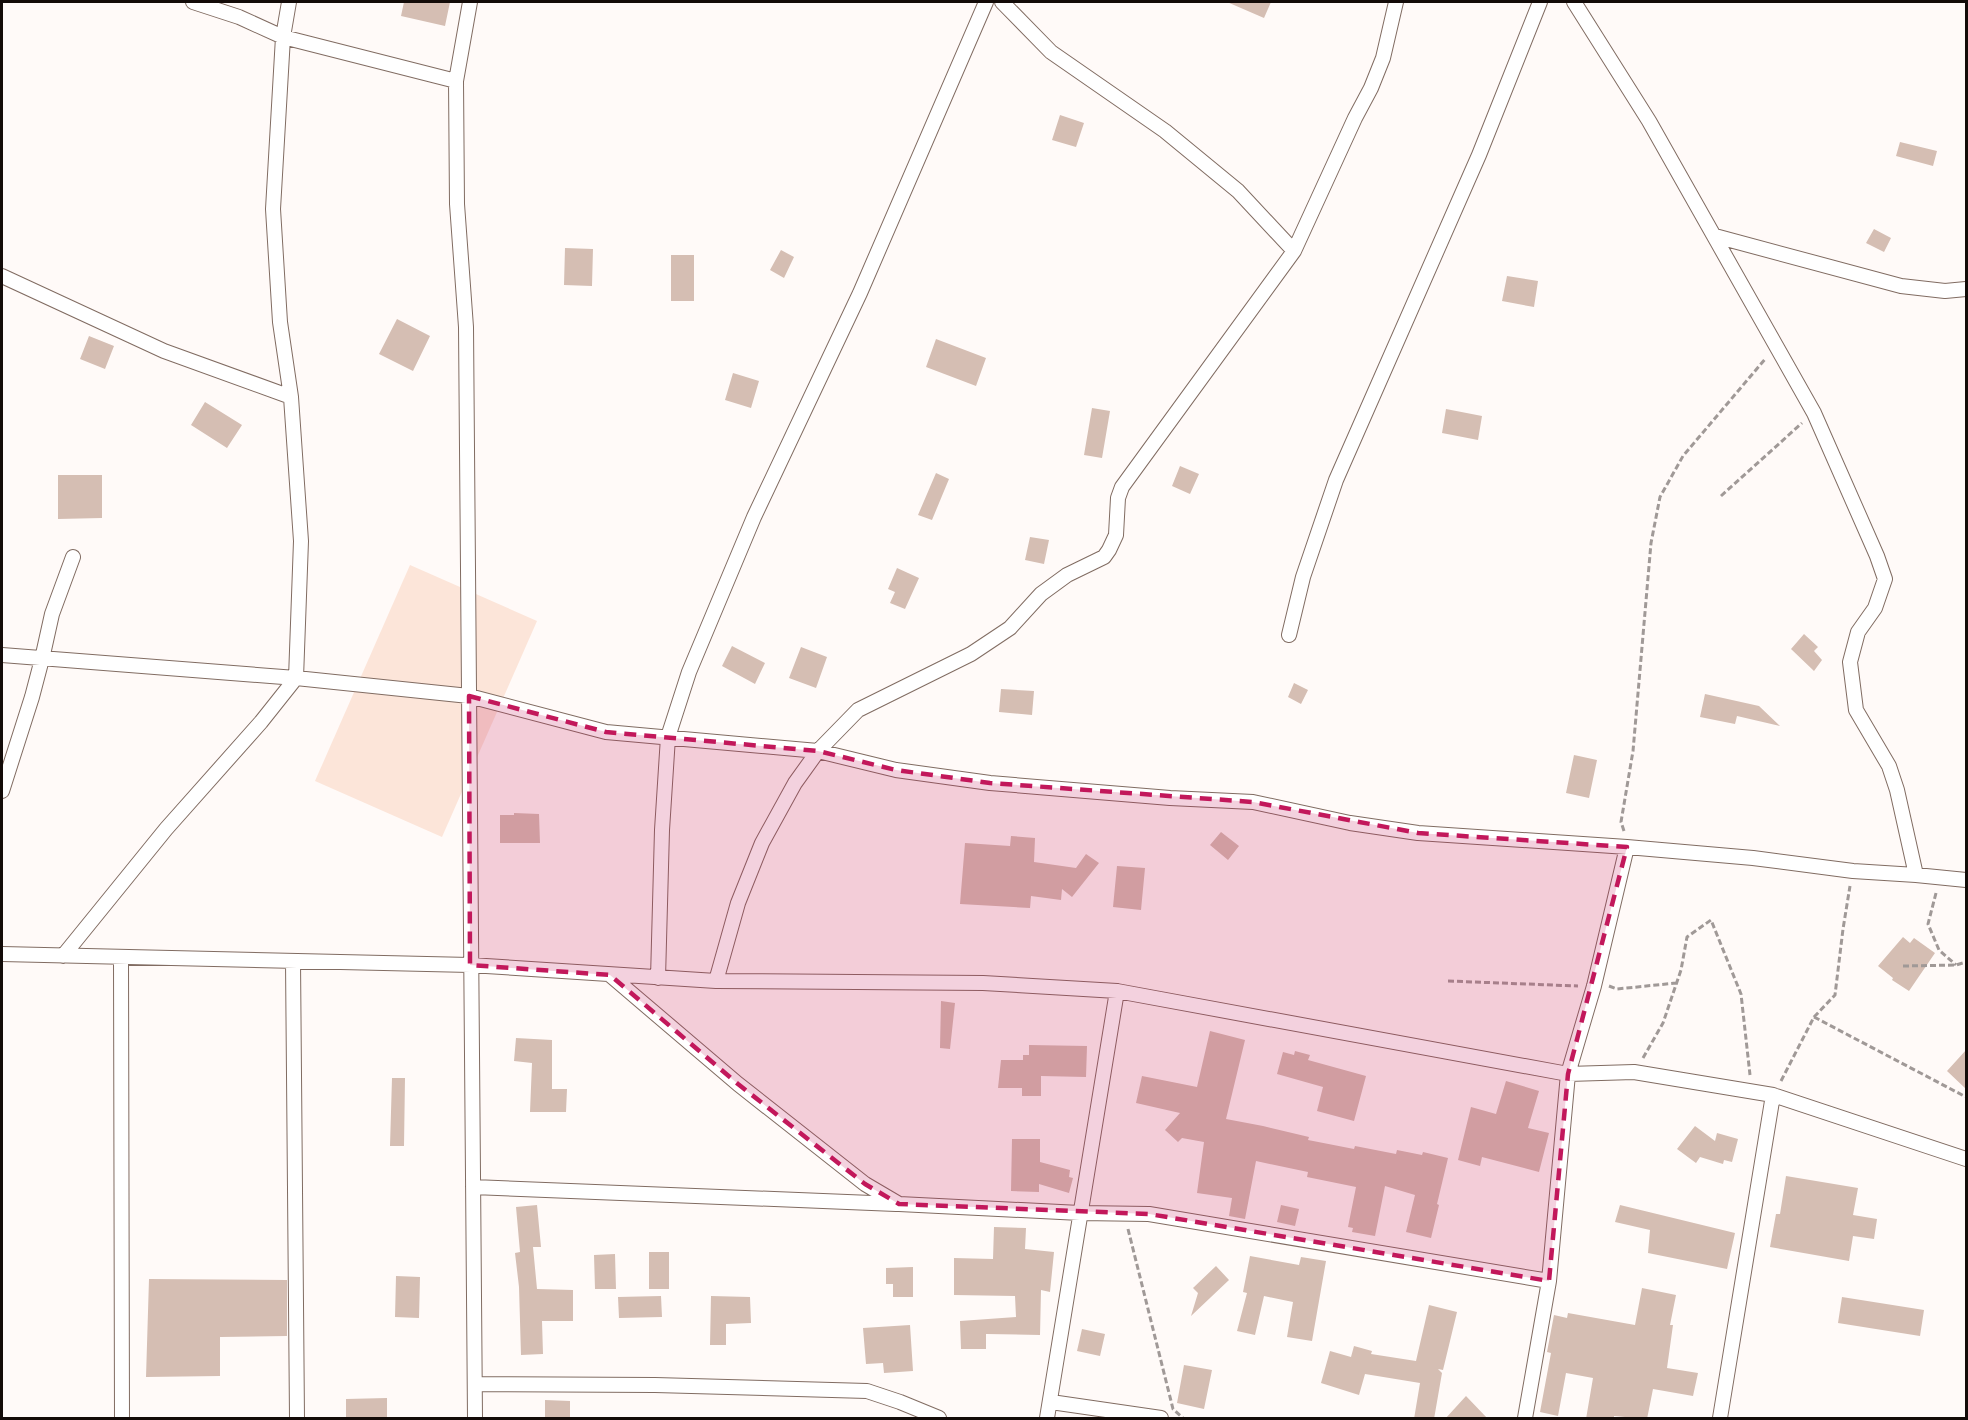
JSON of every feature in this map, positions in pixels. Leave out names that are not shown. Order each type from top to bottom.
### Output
[{"type":"street","points":[[194,2],[239,17],[283,37],[456,81]]},
{"type":"street","points":[[63,956],[166,829],[261,722],[296,678],[301,541],[291,397],[280,322],[273,209],[283,37],[289,2]]},
{"type":"street","points":[[470,2],[456,81],[457,204],[466,327],[475,1419]]},
{"type":"street","points":[[658,978],[662,830],[668,737],[689,672],[750,527],[860,293],[986,2]]},
{"type":"street","points":[[1002,2],[1051,51],[1165,131],[1238,191],[1294,251]]},
{"type":"street","points":[[716,981],[738,903],[762,843],[795,783],[818,751],[858,710],[971,654],[1010,628],[1041,594],[1067,575],[1104,557],[1109,550],[1116,536],[1118,498],[1122,487],[1294,251],[1371,88],[1383,58],[1396,2]]},
{"type":"street","points":[[1289,635],[1303,577],[1336,480],[1479,155],[1540,2]]},
{"type":"street","points":[[1574,2],[1649,121],[1814,413],[1862,519],[1884,579],[1875,608],[1858,632],[1850,662],[1856,710],[1889,766],[1917,875]]},
{"type":"street","points":[[1715,236],[1901,286],[1945,291],[1966,289]]},
{"type":"street","points":[[2,276],[164,351],[291,397]]},
{"type":"street","points":[[2,791],[42,659],[52,614],[73,557]]},
{"type":"street","points":[[2,655],[296,678],[469,696],[606,732],[818,751],[896,770],[990,783],[1170,798],[1253,802],[1350,823],[1418,833],[1627,847],[1753,858],[1853,871],[1966,880]]},
{"type":"street","points":[[1525,1419],[1549,1281],[1568,1074],[1594,986],[1627,847]]},
{"type":"street","points":[[2,954],[470,965],[716,981],[983,983],[1117,991],[1568,1074],[1634,1072],[1773,1095],[1966,1159]]},
{"type":"street","points":[[121,958],[122,1419]]},
{"type":"street","points":[[293,961],[297,1419]]},
{"type":"street","points":[[610,975],[738,1084],[865,1184],[899,1204]]},
{"type":"street","points":[[1047,1419],[1117,991]]},
{"type":"street","points":[[1720,1419],[1773,1095]]},
{"type":"street","points":[[473,1187],[1149,1214],[1549,1281]]},
{"type":"street","points":[[475,1384],[655,1385],[867,1391],[939,1419]]},
{"type":"street","points":[[1051,1402],[1161,1419]]},
{"type":"path","points":[[1627,847],[1622,822],[1633,751],[1651,543],[1660,497],[1683,456],[1776,346]]},
{"type":"path","points":[[1720,496],[1814,413]]},
{"type":"path","points":[[1773,1095],[1814,1017],[1835,995],[1853,871]]},
{"type":"path","points":[[1940,877],[1928,924],[1939,950],[1956,965]]},
{"type":"path","points":[[1634,1072],[1663,1023],[1677,983],[1687,937],[1711,920],[1741,993],[1751,1092]]},
{"type":"path","points":[[1903,966],[1956,965],[1966,962]]},
{"type":"path","points":[[1448,981],[1606,986],[1617,989],[1677,983]]},
{"type":"path","points":[[1814,1017],[1966,1097]]},
{"type":"path","points":[[1124,1212],[1173,1409],[1183,1419]]},
{"type":"highlighted area","points":[[469,696],[606,732],[818,751],[896,770],[990,783],[1253,802],[1418,833],[1627,847],[1568,1074],[1549,1281],[1149,1214],[899,1204],[865,1184],[738,1084],[610,975],[470,965]]},
{"type":"shaded area","points":[[410,565],[537,621],[442,837],[315,781]]},
{"type":"building","points":[[404,2],[450,2],[445,26],[401,16]]},
{"type":"building","points":[[1227,2],[1271,2],[1264,18]]},
{"type":"building","points":[[1060,115],[1084,123],[1076,147],[1052,140]]},
{"type":"building","points":[[1900,142],[1937,151],[1933,166],[1896,156]]},
{"type":"building","points":[[1874,229],[1891,238],[1884,252],[1866,243]]},
{"type":"building","points":[[565,248],[593,249],[592,286],[564,285]]},
{"type":"building","points":[[781,250],[794,257],[784,278],[770,270]]},
{"type":"building","points":[[671,255],[694,255],[694,301],[671,301]]},
{"type":"building","points":[[1507,276],[1538,281],[1534,307],[1502,301]]},
{"type":"building","points":[[397,319],[430,336],[413,371],[379,354]]},
{"type":"building","points":[[89,336],[114,346],[105,369],[80,359]]},
{"type":"building","points":[[936,339],[986,358],[976,386],[926,367]]},
{"type":"building","points":[[733,373],[759,381],[751,408],[725,400]]},
{"type":"building","points":[[205,402],[242,425],[227,448],[191,425]]},
{"type":"building","points":[[1092,408],[1110,411],[1102,458],[1084,455]]},
{"type":"building","points":[[1446,409],[1482,416],[1478,440],[1442,433]]},
{"type":"building","points":[[1180,466],[1199,474],[1190,494],[1172,486]]},
{"type":"building","points":[[936,473],[949,479],[932,520],[918,515]]},
{"type":"building","points":[[58,475],[102,475],[102,518],[58,519]]},
{"type":"building","points":[[1030,537],[1049,540],[1044,564],[1025,560]]},
{"type":"building","points":[[897,568],[919,578],[905,609],[890,603],[895,592],[888,589]]},
{"type":"building","points":[[1804,634],[1818,647],[1814,651],[1822,660],[1814,671],[1791,649]]},
{"type":"building","points":[[732,646],[765,663],[755,684],[722,666]]},
{"type":"building","points":[[801,647],[827,657],[816,688],[789,678]]},
{"type":"building","points":[[1294,683],[1308,690],[1301,704],[1288,697]]},
{"type":"building","points":[[1001,689],[1034,691],[1032,715],[999,712]]},
{"type":"building","points":[[1705,694],[1759,706],[1780,726],[1737,716],[1735,724],[1700,717]]},
{"type":"building","points":[[1574,755],[1597,760],[1589,798],[1566,793]]},
{"type":"building","points":[[514,813],[539,814],[540,843],[500,843],[500,815],[514,815]]},
{"type":"building","points":[[1221,832],[1239,846],[1228,860],[1210,845]]},
{"type":"building","points":[[1011,836],[1035,838],[1034,862],[1076,868],[1086,854],[1099,863],[1072,897],[1062,889],[1061,900],[1031,896],[1030,908],[960,904],[965,843],[1010,846]]},
{"type":"building","points":[[1117,866],[1145,868],[1141,910],[1113,907]]},
{"type":"building","points":[[1903,937],[1910,943],[1914,938],[1935,953],[1909,991],[1892,980],[1893,978],[1878,966]]},
{"type":"building","points":[[941,1001],[955,1003],[950,1049],[940,1048]]},
{"type":"building","points":[[1210,1031],[1245,1040],[1226,1119],[1354,1149],[1355,1146],[1396,1154],[1397,1150],[1422,1155],[1423,1152],[1448,1158],[1431,1238],[1406,1232],[1415,1195],[1385,1186],[1375,1236],[1352,1232],[1353,1228],[1348,1227],[1356,1187],[1307,1177],[1308,1172],[1256,1161],[1245,1219],[1229,1216],[1232,1198],[1197,1193],[1204,1142],[1182,1138],[1178,1142],[1165,1130],[1180,1113],[1136,1103],[1142,1076],[1197,1087]]},
{"type":"building","points":[[516,1038],[552,1040],[552,1089],[567,1089],[566,1112],[530,1112],[532,1063],[514,1061]]},
{"type":"building","points":[[1029,1045],[1087,1046],[1086,1077],[1041,1076],[1041,1096],[1022,1096],[1022,1088],[998,1088],[1001,1060],[1023,1060],[1023,1055],[1029,1055]]},
{"type":"building","points":[[1966,1050],[1966,1089],[1947,1071]]},
{"type":"building","points":[[1295,1051],[1310,1055],[1308,1060],[1366,1076],[1354,1121],[1317,1111],[1323,1087],[1277,1074],[1283,1052],[1294,1055]]},
{"type":"building","points":[[392,1078],[405,1078],[404,1146],[390,1146]]},
{"type":"building","points":[[1506,1081],[1539,1091],[1528,1128],[1549,1133],[1539,1172],[1482,1157],[1480,1166],[1458,1160],[1471,1107],[1496,1114]]},
{"type":"building","points":[[1695,1126],[1715,1141],[1717,1133],[1738,1139],[1732,1162],[1724,1160],[1723,1164],[1700,1157],[1696,1163],[1677,1149]]},
{"type":"building","points":[[1012,1139],[1040,1139],[1040,1162],[1070,1170],[1069,1177],[1073,1178],[1069,1193],[1039,1184],[1039,1192],[1011,1191]]},
{"type":"building","points":[[1786,1176],[1858,1188],[1853,1215],[1877,1219],[1874,1239],[1853,1236],[1849,1261],[1770,1247],[1776,1214],[1780,1214]]},
{"type":"building","points":[[537,1205],[541,1247],[533,1247],[537,1289],[573,1290],[573,1321],[542,1321],[543,1354],[521,1355],[519,1287],[515,1253],[520,1252],[516,1207]]},
{"type":"building","points":[[1281,1205],[1299,1209],[1295,1226],[1277,1222]]},
{"type":"building","points":[[1620,1205],[1735,1233],[1727,1269],[1648,1253],[1650,1230],[1615,1222]]},
{"type":"building","points":[[994,1227],[1026,1228],[1025,1249],[1054,1252],[1050,1292],[1041,1290],[1040,1335],[986,1334],[986,1349],[961,1349],[960,1321],[1016,1317],[1015,1296],[954,1295],[954,1258],[993,1259]]},
{"type":"building","points":[[649,1252],[669,1252],[669,1289],[649,1289]]},
{"type":"building","points":[[615,1254],[616,1289],[595,1289],[594,1255]]},
{"type":"building","points":[[1250,1256],[1299,1265],[1301,1257],[1326,1261],[1312,1341],[1287,1337],[1293,1302],[1264,1296],[1255,1335],[1237,1331],[1247,1293],[1243,1292]]},
{"type":"building","points":[[1216,1266],[1229,1280],[1191,1316],[1198,1293],[1193,1288]]},
{"type":"building","points":[[913,1267],[913,1297],[893,1297],[893,1284],[886,1284],[886,1268]]},
{"type":"building","points":[[396,1276],[420,1277],[419,1318],[395,1317]]},
{"type":"building","points":[[149,1279],[287,1280],[287,1336],[220,1337],[220,1376],[146,1377]]},
{"type":"building","points":[[1642,1288],[1676,1295],[1670,1325],[1673,1325],[1667,1368],[1698,1373],[1693,1396],[1653,1389],[1647,1419],[1614,1416],[1614,1419],[1586,1419],[1593,1378],[1566,1373],[1558,1416],[1540,1412],[1551,1353],[1547,1352],[1554,1315],[1567,1318],[1568,1313],[1635,1325]]},
{"type":"building","points":[[661,1296],[662,1317],[619,1318],[618,1297]]},
{"type":"building","points":[[711,1296],[750,1297],[751,1323],[726,1324],[726,1345],[710,1345]]},
{"type":"building","points":[[1842,1297],[1924,1310],[1920,1336],[1838,1323]]},
{"type":"building","points":[[1429,1305],[1457,1312],[1443,1370],[1438,1369],[1442,1373],[1434,1419],[1414,1419],[1420,1383],[1365,1374],[1359,1395],[1321,1383],[1330,1351],[1351,1357],[1354,1346],[1372,1351],[1371,1354],[1416,1361]]},
{"type":"building","points":[[910,1325],[913,1371],[884,1373],[883,1363],[866,1364],[863,1328]]},
{"type":"building","points":[[1082,1329],[1105,1334],[1100,1356],[1077,1351]]},
{"type":"building","points":[[1184,1365],[1212,1370],[1204,1409],[1177,1403]]},
{"type":"building","points":[[1466,1396],[1488,1419],[1445,1419]]},
{"type":"building","points":[[387,1398],[387,1419],[346,1419],[346,1399]]},
{"type":"building","points":[[545,1400],[570,1401],[570,1419],[545,1419]]}]
